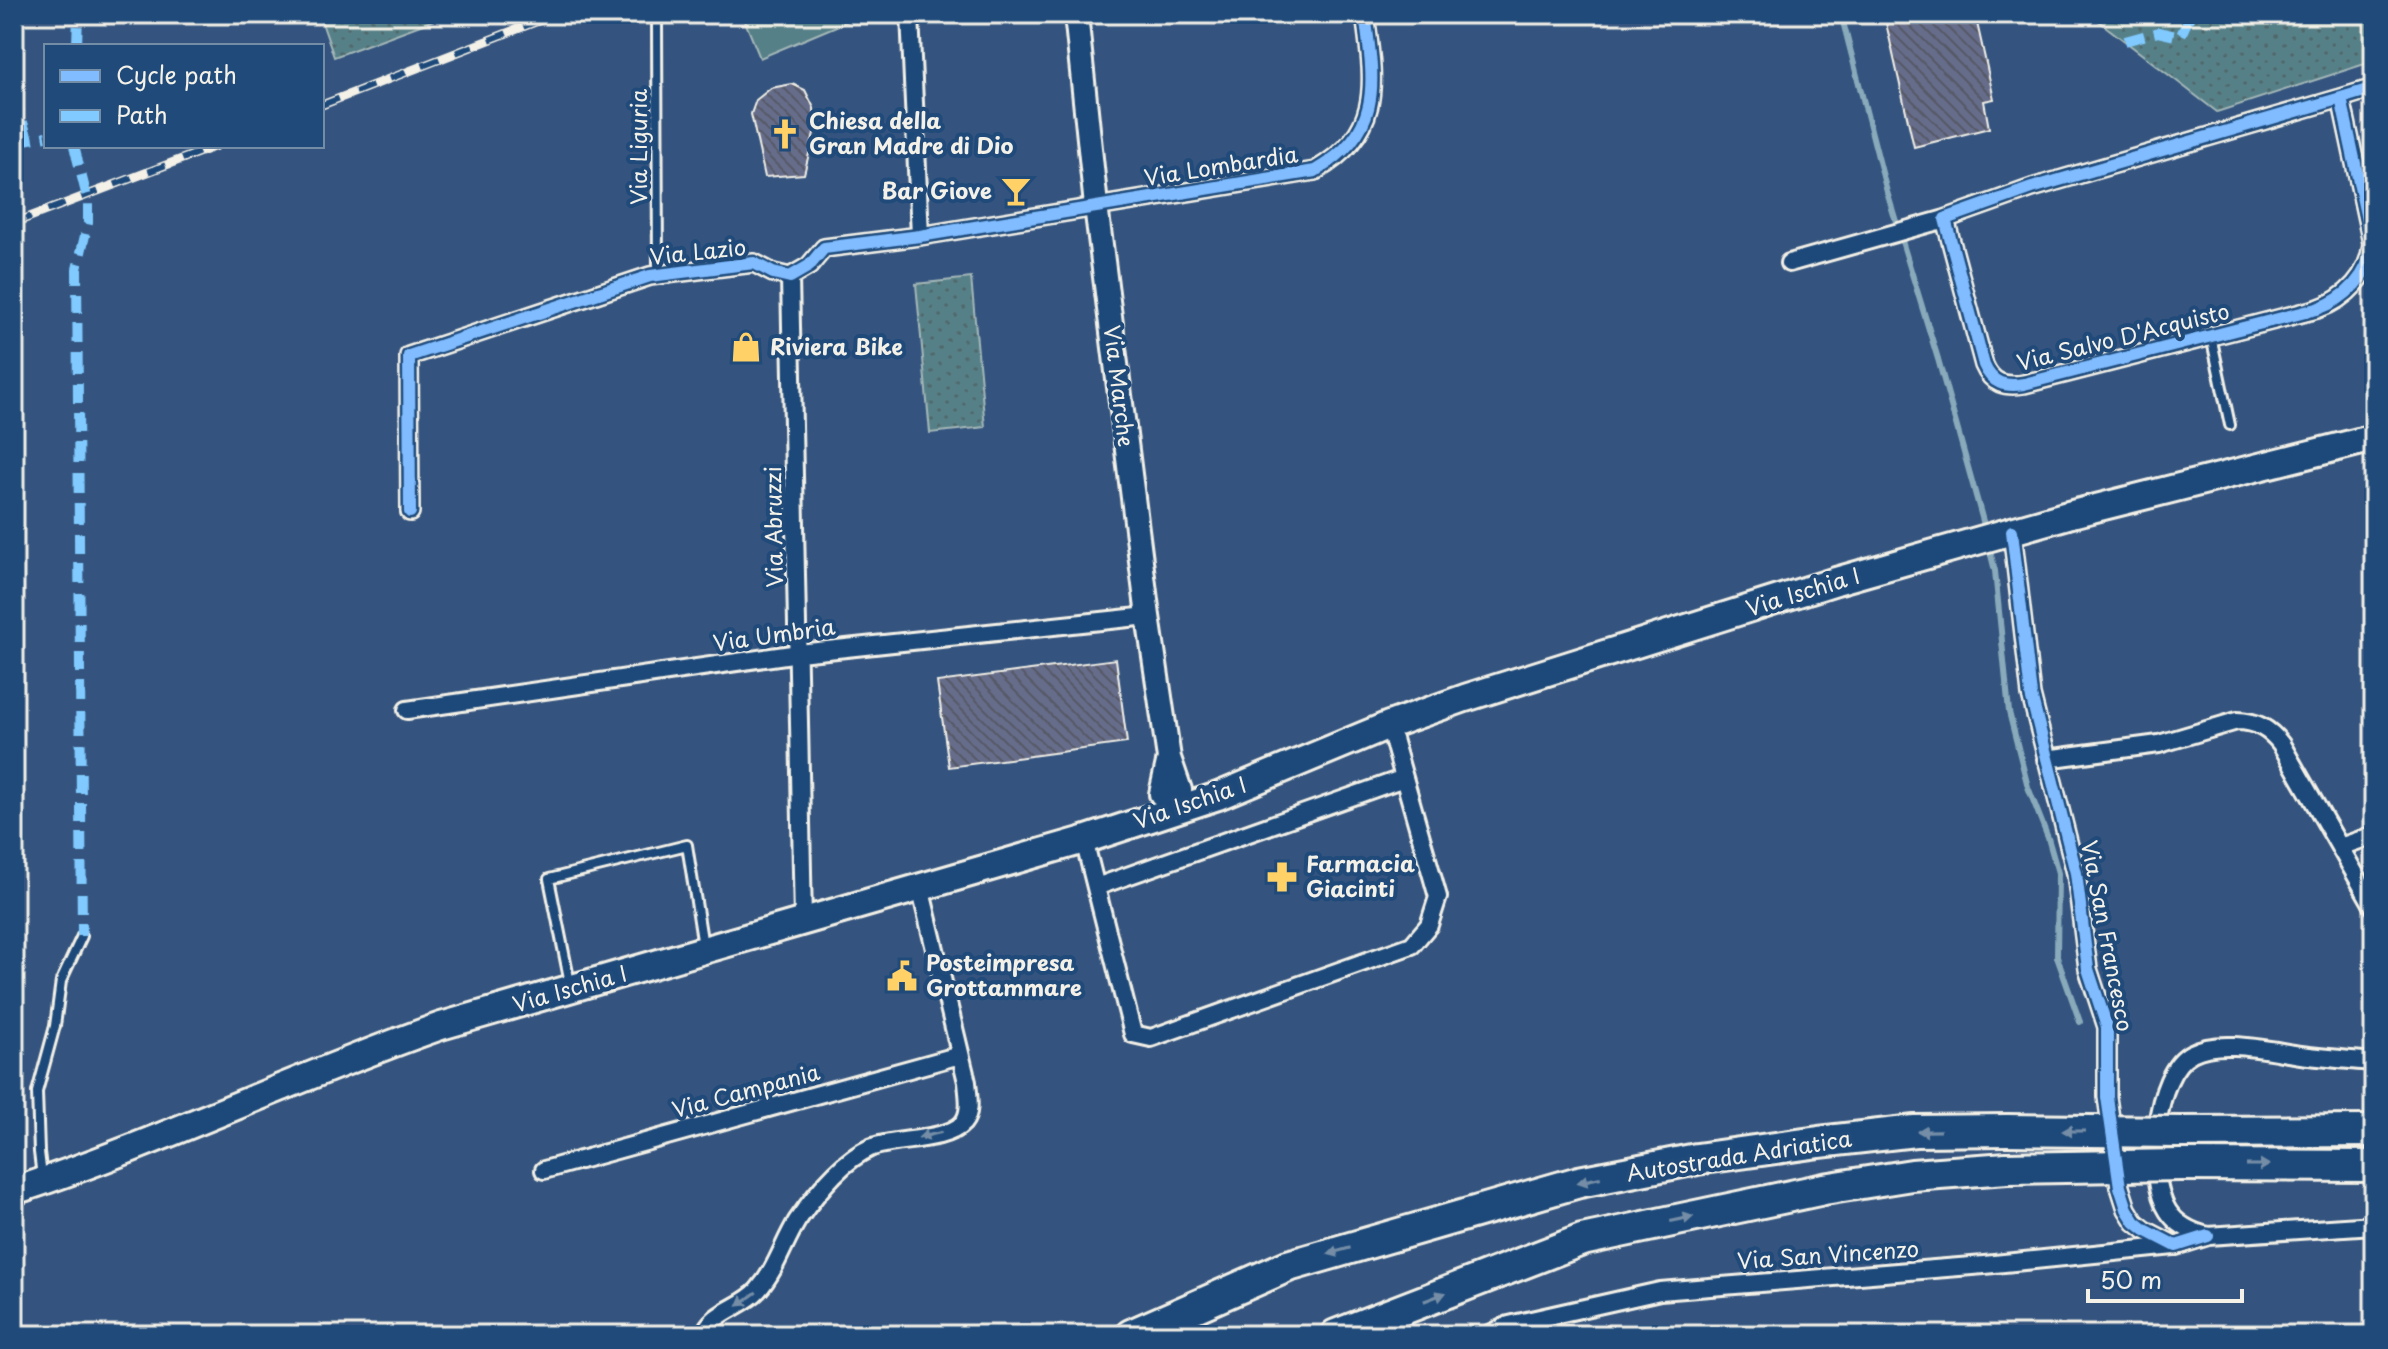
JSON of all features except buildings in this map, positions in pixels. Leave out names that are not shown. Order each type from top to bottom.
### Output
[{"type":"highway","name":"Autostrada Adriatica","points":[[1131,1335],[1288,1266],[1579,1182],[1697,1159],[1915,1131],[2374,1131]]},
{"type":"highway","name":"Autostrada Adriatica","points":[[1336,1335],[1582,1240],[1824,1189],[1912,1175],[2007,1168],[2374,1166]]},
{"type":"main road","name":"Via Ischia I","points":[[14,1191],[131,1148],[353,1057],[441,1026],[1084,840],[1218,796],[1389,725],[1693,626],[2006,533],[2374,438]]},
{"type":"street","points":[[910,14],[920,236]]},
{"type":"street","name":"Via Marche","points":[[1076,14],[1096,206],[1148,616],[1169,758],[1180,790],[1175,809]]},
{"type":"street","name":"Via Lombardia","points":[[1096,206],[1315,171],[1338,158],[1361,130],[1371,99],[1365,14]]},
{"type":"street","points":[[1789,263],[1945,219],[2032,188],[2374,88]]},
{"type":"street","name":"Via Salvo D'Acquisto","points":[[1945,219],[1984,365],[1987,373],[1998,383],[2024,384],[2327,306],[2343,295],[2366,269],[2371,257],[2371,235],[2341,98]]},
{"type":"street","points":[[790,277],[809,266],[824,248],[920,236],[1096,206]]},
{"type":"street","name":"Via Lazio","points":[[410,512],[409,356],[658,275],[754,263],[773,273],[790,277]]},
{"type":"street","name":"Via Abruzzi","points":[[790,277],[803,921]]},
{"type":"street","name":"Via San Francesco","points":[[2006,533],[2031,695],[2076,873],[2088,969],[2107,1027],[2107,1097],[2122,1195],[2135,1222],[2176,1246]]},
{"type":"street","name":"Via Umbria","points":[[407,710],[799,653],[1148,616]]},
{"type":"street","points":[[2046,759],[2159,744],[2227,723],[2255,723],[2281,744],[2374,907]]},
{"type":"street","points":[[1084,840],[1133,1034],[1151,1038],[1412,945],[1429,925],[1438,897],[1389,725]]},
{"type":"street","points":[[1096,887],[1404,778]]},
{"type":"street","points":[[2340,847],[2374,835]]},
{"type":"street","points":[[704,1335],[709,1322],[756,1293],[770,1275],[797,1221],[849,1162],[870,1148],[940,1134],[961,1125],[969,1113],[967,1082],[920,887]]},
{"type":"street","points":[[2208,1236],[2191,1232],[2172,1216],[2158,1189],[2156,1167],[2161,1099],[2179,1061],[2196,1051],[2234,1047],[2374,1062]]},
{"type":"street","name":"Via Campania","points":[[544,1170],[960,1055]]},
{"type":"street","points":[[2176,1246],[2208,1236],[2374,1225]]},
{"type":"street","name":"Via San Vincenzo","points":[[1488,1335],[1509,1325],[1660,1291],[2176,1246]]},
{"type":"lane","name":"Via Liguria","points":[[658,275],[657,19],[668,14]]},
{"type":"lane","points":[[2211,336],[2230,425]]},
{"type":"lane","points":[[571,988],[549,879],[687,845],[704,952]]},
{"type":"lane","points":[[43,1182],[37,1092],[55,1026],[61,981],[82,936]]},
{"type":"green space","points":[[319,14],[450,14],[334,57]]},
{"type":"green space","points":[[742,14],[865,14],[760,58]]},
{"type":"green space","points":[[2099,14],[2374,14],[2374,61],[2217,112],[2096,19]]},
{"type":"green space","points":[[971,278],[985,427],[930,433],[916,284]]},
{"type":"waterway","points":[[1841,14],[1887,192],[1986,532]]},
{"type":"waterway","points":[[1988,543],[1995,571],[2009,712],[2028,787],[2058,873],[2057,957],[2080,1022]]},
{"type":"railway","points":[[324,104],[556,14]]},
{"type":"railway","points":[[14,223],[211,148]]},
{"type":"marked path","points":[[77,44],[78,14]]},
{"type":"marked path","points":[[2125,41],[2158,32],[2180,37],[2191,14]]},
{"type":"marked path","points":[[14,93],[28,139]]},
{"type":"marked path","points":[[14,142],[44,136]]},
{"type":"marked path","points":[[75,148],[88,201],[88,223],[77,269],[82,936]]},
{"type":"cycle path","points":[[410,512],[409,356],[650,276],[754,263],[773,273],[790,277],[809,266],[824,248],[920,236],[1315,171],[1337,156],[1364,122],[1371,83],[1365,14]]},
{"type":"cycle path","points":[[2341,98],[2372,243],[2367,265],[2347,292],[2317,309],[2024,384],[2005,384],[1991,376],[1984,365],[1945,219],[2032,188],[2374,88]]},
{"type":"cycle path","points":[[2012,531],[2031,695],[2076,873],[2088,969],[2107,1027],[2107,1097],[2120,1187],[2127,1209],[2145,1230],[2176,1246],[2208,1236]]},
{"type":"place","name":"Chiesa della Gran Madre di Dio","points":[[785,134]]},
{"type":"place","name":"Bar Giove","points":[[1016,191]]},
{"type":"place","name":"Riviera Bike","points":[[746,347]]},
{"type":"place","name":"Farmacia Giacinti","points":[[1282,877]]},
{"type":"place","name":"Posteimpresa Grottammare","points":[[902,976]]}]
